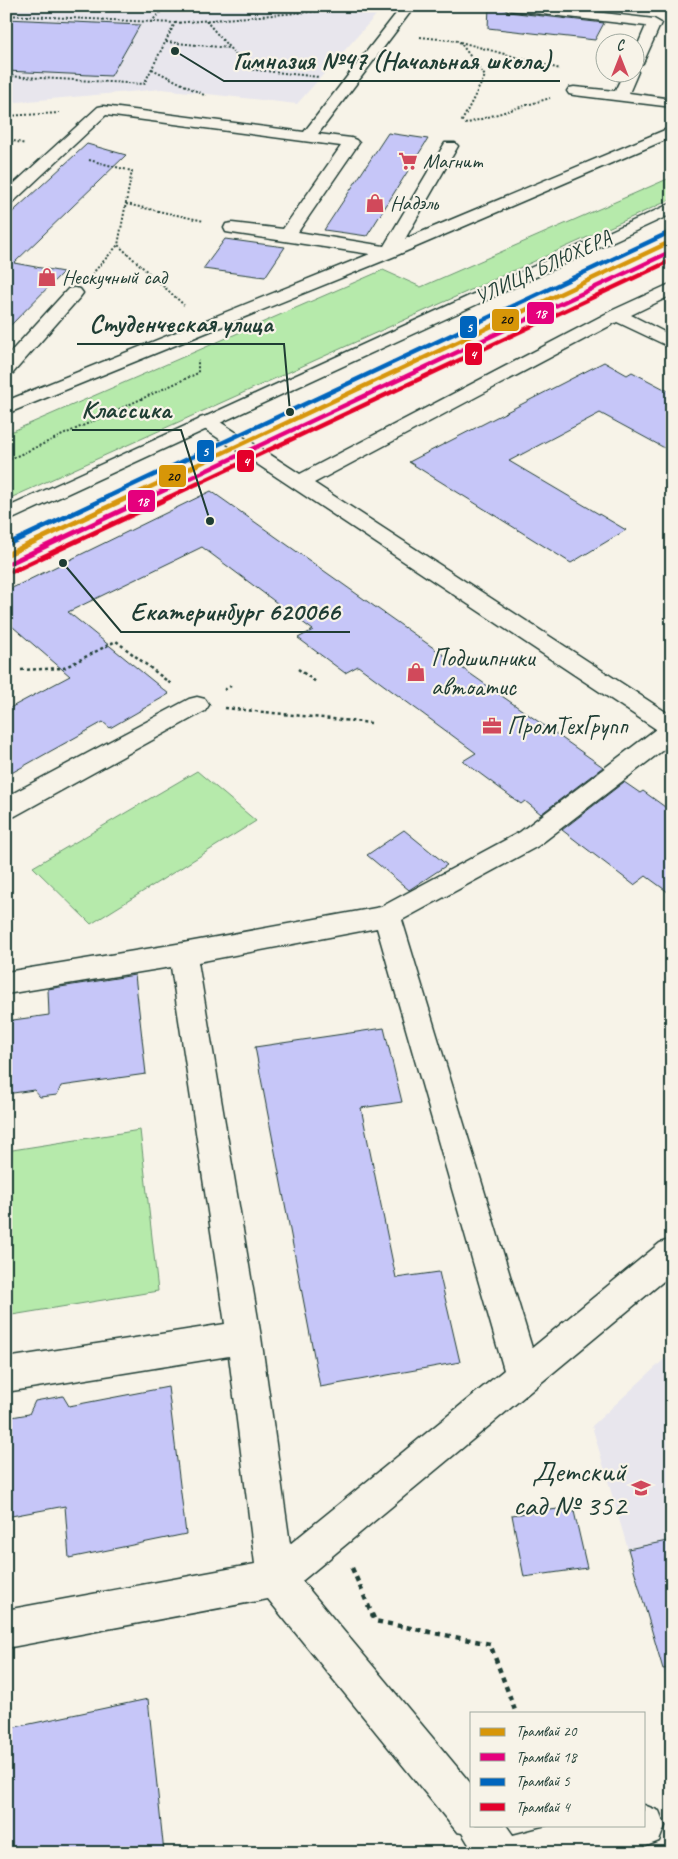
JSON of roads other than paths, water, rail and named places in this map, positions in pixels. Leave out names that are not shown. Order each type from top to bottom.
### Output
[{"type":"street","points":[[308,137],[409,6]]},
{"type":"street","points":[[508,6],[622,20],[656,19],[646,41]]},
{"type":"street","points":[[622,20],[629,6]]},
{"type":"street","points":[[620,96],[626,82]]},
{"type":"street","points":[[574,90],[672,103]]},
{"type":"street","points":[[6,200],[102,110],[351,142],[286,235]]},
{"type":"street","points":[[6,408],[388,252],[672,131]]},
{"type":"street","points":[[388,252],[450,146]]},
{"type":"street","name":"УЛИЦА БЛЮХЕРА","points":[[6,516],[672,208]]},
{"type":"street","points":[[232,228],[388,252]]},
{"type":"street","points":[[298,483],[672,288]]},
{"type":"street","points":[[6,368],[74,293]]},
{"type":"street","points":[[617,315],[672,343]]},
{"type":"street","points":[[6,983],[183,954],[387,916],[529,839],[672,729],[207,422]]},
{"type":"street","points":[[6,809],[197,705]]},
{"type":"street","points":[[387,916],[522,1376]]},
{"type":"street","points":[[183,954],[244,1337],[276,1579],[470,1815]]},
{"type":"street","points":[[6,1629],[276,1579],[672,1254]]},
{"type":"street","points":[[6,1375],[244,1337]]},
{"type":"street","points":[[480,1826],[502,1853]]},
{"type":"street","points":[[522,1853],[644,1826]]},
{"type":"tram line","name":"5","points":[[6,545],[668,233]]},
{"type":"tram line","name":"20","points":[[6,555],[672,241]]},
{"type":"tram line","name":"18","points":[[10,563],[672,251]]},
{"type":"tram line","name":"4","points":[[13,571],[672,260]]},
{"type":"place","name":"Гимназия №47 (Начальная школа)","points":[[175,51]]},
{"type":"place","name":"Магнит","points":[[408,161]]},
{"type":"place","name":"Надэль","points":[[375,203]]},
{"type":"place","name":"Нескучный сад","points":[[47,277]]},
{"type":"place","name":"Студенческая улица","points":[[290,412]]},
{"type":"place","name":"Классика","points":[[210,521]]},
{"type":"place","name":"Екатеринбург 620066","points":[[63,563]]},
{"type":"place","name":"Подшипники автоатис","points":[[416,672]]},
{"type":"place","name":"ПромТехГрупп","points":[[492,726]]},
{"type":"place","name":"Детский сад № 352","points":[[641,1488]]}]
